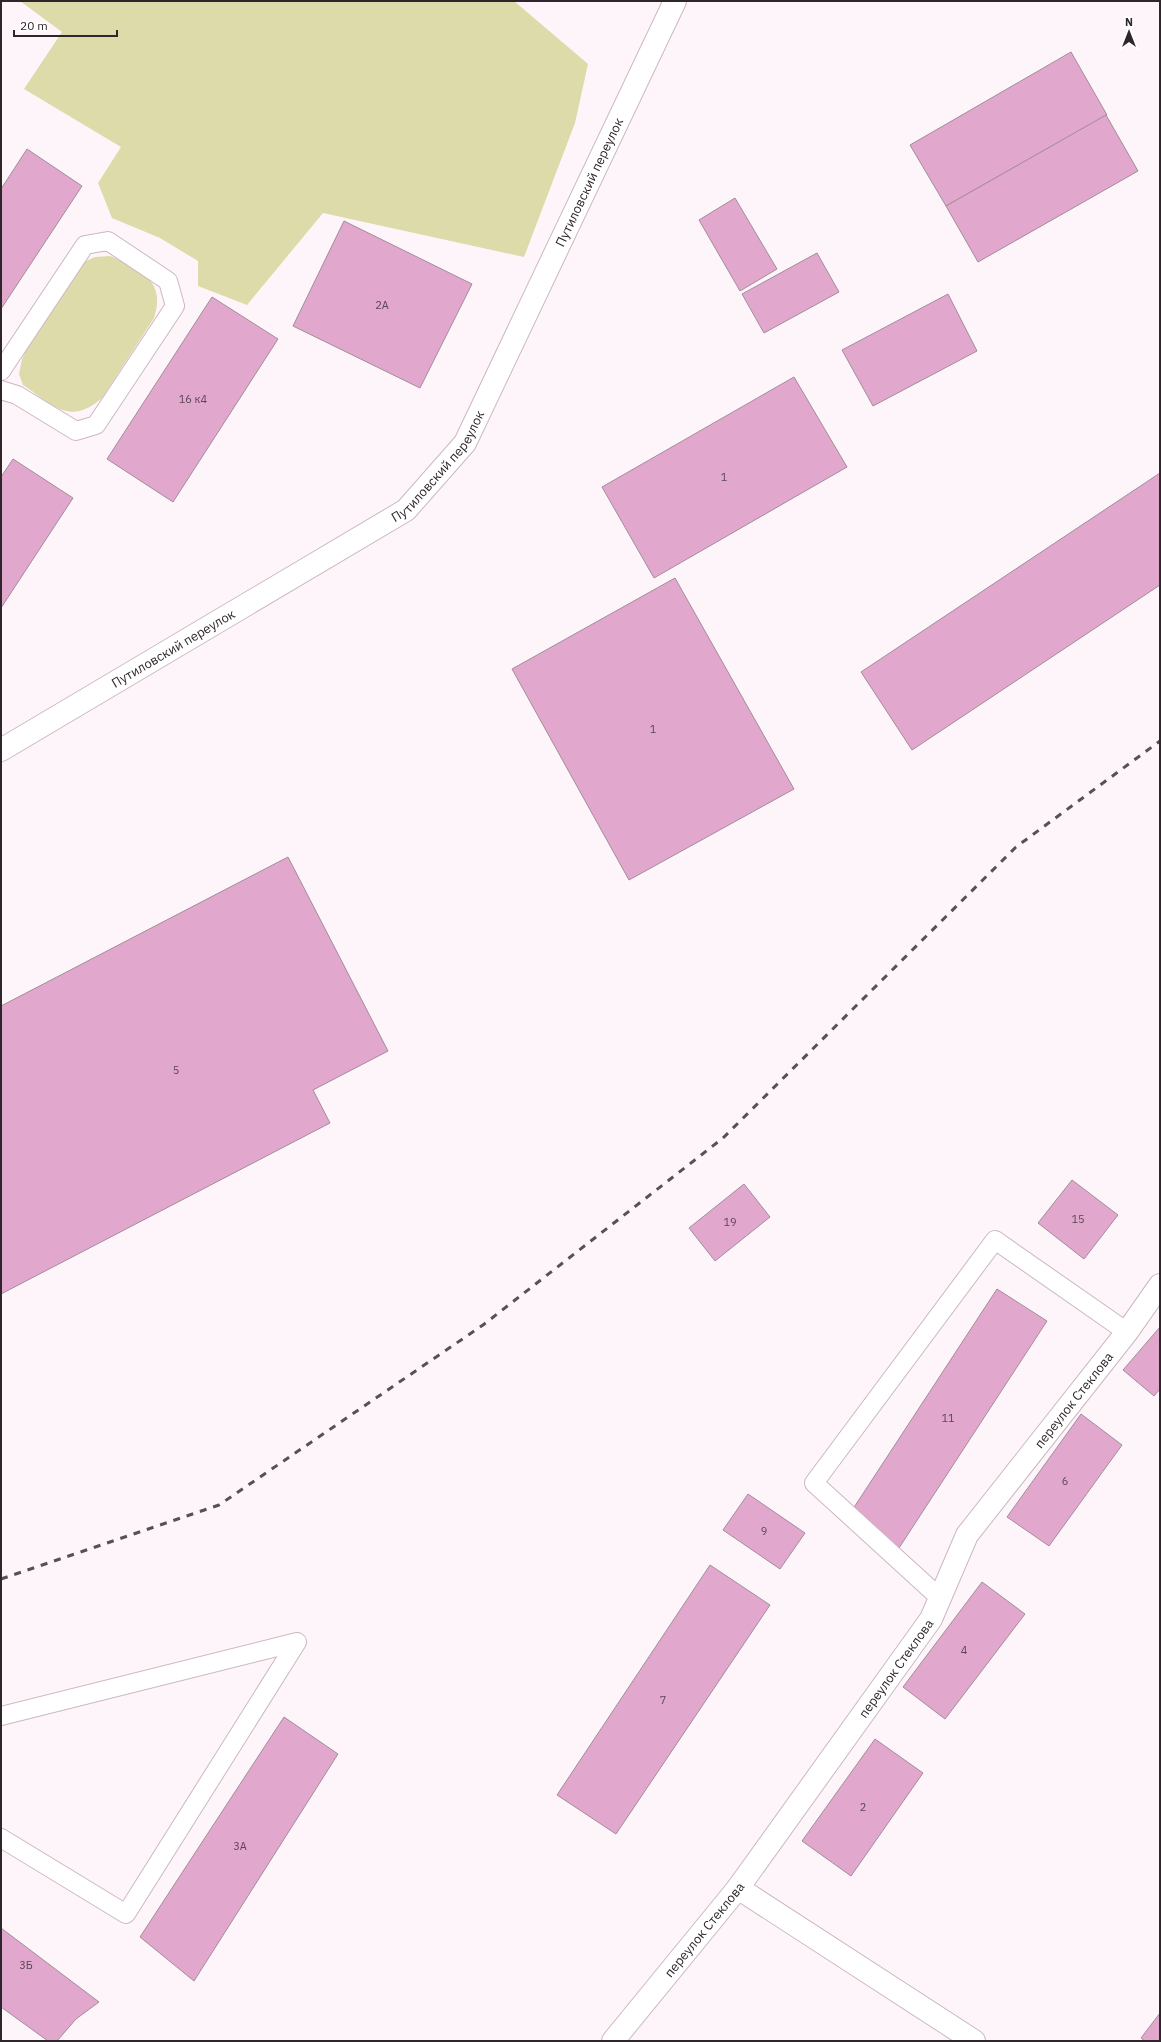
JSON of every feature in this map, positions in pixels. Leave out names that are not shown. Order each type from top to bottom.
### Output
[{"type":"street","name":"Путиловский переулок","points":[[1,750],[406,510],[416,499],[465,443],[675,1]]},
{"type":"street","name":"переулок Стеклова","points":[[613,2041],[738,1888],[931,1619],[967,1535],[1127,1332],[1160,1285]]},
{"type":"street","points":[[738,1888],[974,2041]]},
{"type":"lane","points":[[1,371],[85,245],[108,241],[168,281],[175,306],[96,424],[76,431],[17,395],[1,390]]},
{"type":"lane","points":[[940,1598],[814,1483],[995,1240],[1127,1332]]},
{"type":"lane","points":[[1,1716],[297,1642],[126,1914],[1,1838]]},
{"type":"green space","points":[[20,1],[514,1],[588,64],[575,123],[524,257],[323,213],[247,305],[198,286],[198,261],[160,238],[112,218],[98,183],[121,147],[24,89],[62,32]]},
{"type":"green space","points":[[110,256],[140,271],[153,285],[157,294],[157,305],[154,318],[102,398],[90,407],[80,411],[70,412],[61,410],[23,385],[19,374],[22,359],[30,343],[84,262],[95,257]]},
{"type":"building","points":[[1071,52],[1107,115],[946,206],[910,145]]},
{"type":"building","points":[[1106,115],[1138,171],[978,262],[946,206]]},
{"type":"building","points":[[27,149],[82,186],[1,309],[1,189]]},
{"type":"building","points":[[735,198],[777,269],[740,291],[699,220]]},
{"type":"building","points":[[344,221],[472,284],[420,388],[293,326]]},
{"type":"building","points":[[817,253],[839,292],[764,333],[742,294]]},
{"type":"building","points":[[948,294],[977,351],[873,406],[842,350]]},
{"type":"building","points":[[212,297],[278,339],[173,502],[107,459]]},
{"type":"building","points":[[794,377],[847,467],[654,578],[602,487]]},
{"type":"building","points":[[13,459],[73,498],[1,608],[1,477]]},
{"type":"building","points":[[1160,473],[1160,585],[912,750],[861,672]]},
{"type":"building","points":[[675,578],[794,789],[629,880],[512,669]]},
{"type":"building","points":[[288,857],[388,1051],[313,1090],[330,1123],[1,1294],[1,1006]]},
{"type":"building","points":[[1072,1180],[1118,1215],[1084,1259],[1038,1223]]},
{"type":"building","points":[[744,1184],[770,1217],[715,1261],[689,1228]]},
{"type":"building","points":[[997,1289],[1047,1321],[899,1548],[849,1515]]},
{"type":"building","points":[[1160,1327],[1160,1389],[1154,1396],[1123,1370]]},
{"type":"building","points":[[1081,1414],[1122,1445],[1049,1546],[1007,1517]]},
{"type":"building","points":[[748,1494],[805,1533],[780,1569],[723,1530]]},
{"type":"building","points":[[710,1565],[770,1605],[616,1834],[557,1795]]},
{"type":"building","points":[[982,1582],[1025,1614],[945,1719],[903,1687]]},
{"type":"building","points":[[284,1717],[338,1754],[194,1981],[140,1937]]},
{"type":"building","points":[[875,1739],[923,1773],[851,1876],[802,1841]]},
{"type":"building","points":[[1,1928],[99,2002],[76,2019],[57,2041],[48,2041],[1,2007]]},
{"type":"building","points":[[1160,2013],[1160,2041],[1145,2041],[1141,2038]]},
{"type":"railway","points":[[1,1579],[219,1505],[483,1325],[723,1138],[1016,847],[1160,741]]}]
